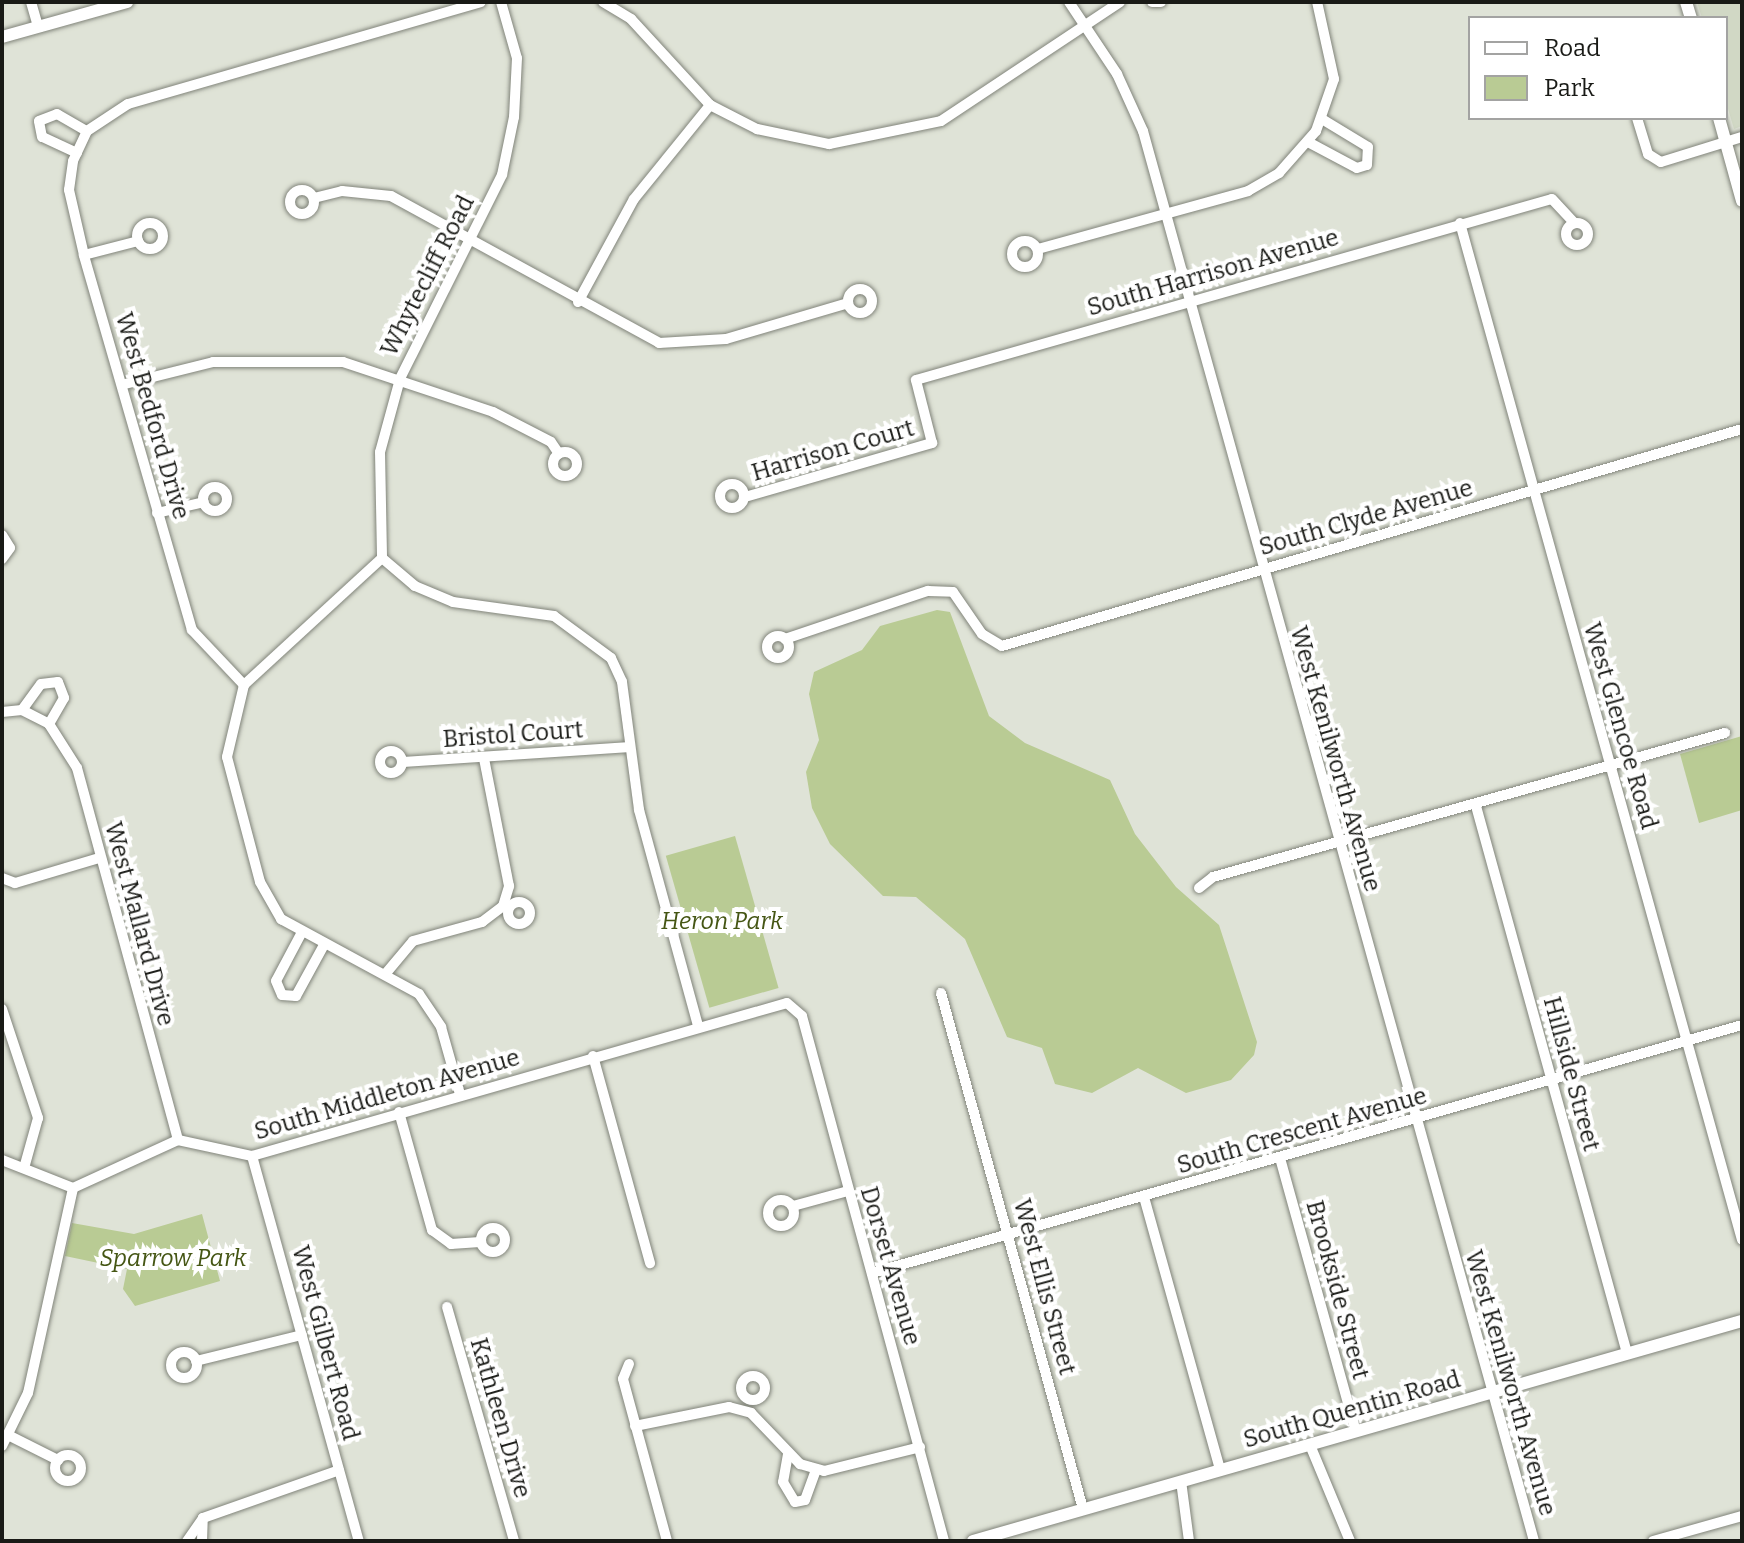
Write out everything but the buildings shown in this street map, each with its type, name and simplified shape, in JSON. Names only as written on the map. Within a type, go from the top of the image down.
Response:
[{"type":"main road","points":[[2,37],[127,2]]},
{"type":"main road","points":[[1720,120],[1742,201]]},
{"type":"main road","name":"South Quentin Road","points":[[973,1541],[1742,1321]]},
{"type":"street","points":[[31,2],[38,27]]},
{"type":"street","points":[[77,153],[42,137],[39,121],[57,114],[85,135],[128,104],[481,2]]},
{"type":"street","name":"Whytecliff Road","points":[[382,558],[375,509],[380,452],[400,379],[467,239],[502,175],[514,117],[517,58],[501,2]]},
{"type":"street","points":[[603,2],[615,5],[710,105],[793,140],[884,138],[941,121],[1120,2]]},
{"type":"street","name":"West Kenilworth Avenue","points":[[1069,2],[1086,25],[1143,131],[1259,570],[1339,843],[1534,1541]]},
{"type":"street","points":[[1152,2],[1161,2]]},
{"type":"street","points":[[1038,249],[1248,191],[1279,173],[1308,142],[1322,119],[1334,79],[1317,2]]},
{"type":"street","points":[[578,302],[634,199],[710,105]]},
{"type":"street","points":[[1308,142],[1357,168],[1367,165],[1368,147],[1322,119]]},
{"type":"street","points":[[1638,120],[1648,154],[1661,162],[1742,137]]},
{"type":"street","name":"West Bedford Drive","points":[[85,135],[77,153],[69,190],[84,255],[125,384],[157,513],[192,630],[244,685]]},
{"type":"street","points":[[314,198],[342,191],[391,196],[631,333],[684,344],[848,303]]},
{"type":"street","name":"South Harrison Avenue","points":[[932,443],[916,380],[1552,199],[1574,223]]},
{"type":"street","name":"West Glencoe Road","points":[[1460,223],[1742,1240]]},
{"type":"street","points":[[84,255],[138,241]]},
{"type":"street","points":[[125,384],[213,362],[289,357],[400,379],[493,412],[551,442],[559,454]]},
{"type":"street","name":"South Clyde Avenue","points":[[785,639],[928,591],[953,592],[982,634],[1002,646],[1742,429]]},
{"type":"street","name":"Harrison Court","points":[[745,497],[932,443]]},
{"type":"street","points":[[157,513],[204,502]]},
{"type":"street","points":[[2,535],[10,548],[2,559]]},
{"type":"street","points":[[460,1094],[441,1027],[419,994],[387,972],[281,919],[260,882],[227,757],[244,685],[382,558],[415,586],[453,602],[554,616],[587,634],[622,682],[626,747],[698,1026]]},
{"type":"street","points":[[2,712],[22,710],[49,724],[64,698],[58,682],[41,684],[22,710]]},
{"type":"street","name":"West Mallard Drive","points":[[49,724],[77,768],[178,1140]]},
{"type":"street","points":[[1199,888],[1339,843],[1611,768],[1725,733]]},
{"type":"street","name":"Bristol Court","points":[[403,762],[626,747]]},
{"type":"street","points":[[387,972],[413,941],[482,922],[506,907],[509,886],[484,758]]},
{"type":"street","name":"Hillside Street","points":[[1476,806],[1627,1353]]},
{"type":"street","points":[[2,878],[15,883],[99,858]]},
{"type":"street","points":[[302,932],[276,981],[282,995],[296,996],[325,943]]},
{"type":"street","name":"West Ellis Street","points":[[941,993],[1011,1237],[1083,1509]]},
{"type":"street","name":"South Middleton Avenue","points":[[178,1140],[252,1156],[698,1026],[793,1005]]},
{"type":"street","name":"Dorset Avenue","points":[[793,1005],[872,1273],[944,1541]]},
{"type":"street","points":[[2,1009],[38,1118],[24,1168]]},
{"type":"street","name":"South Crescent Avenue","points":[[872,1273],[1011,1237],[1742,1025]]},
{"type":"street","points":[[593,1056],[650,1263]]},
{"type":"street","points":[[399,1112],[432,1230],[451,1244],[480,1242]]},
{"type":"street","points":[[2,1160],[73,1188],[178,1140]]},
{"type":"street","name":"West Gilbert Road","points":[[252,1156],[359,1541]]},
{"type":"street","name":"Brookside Street","points":[[1280,1158],[1356,1432]]},
{"type":"street","points":[[2,1446],[10,1436],[28,1393],[73,1188]]},
{"type":"street","points":[[793,1206],[848,1191]]},
{"type":"street","points":[[1144,1197],[1220,1470]]},
{"type":"street","name":"Kathleen Drive","points":[[447,1307],[514,1541]]},
{"type":"street","points":[[196,1361],[302,1335]]},
{"type":"street","points":[[629,1364],[623,1379],[667,1541]]},
{"type":"street","points":[[743,1411],[748,1399]]},
{"type":"street","points":[[635,1426],[693,1411],[743,1411],[788,1454],[816,1469],[920,1447]]},
{"type":"street","points":[[10,1436],[58,1460]]},
{"type":"street","points":[[1310,1445],[1350,1541]]},
{"type":"street","points":[[788,1454],[783,1482],[795,1502],[805,1500],[816,1469]]},
{"type":"street","points":[[187,1541],[203,1518],[339,1470]]},
{"type":"street","points":[[1181,1481],[1189,1541]]},
{"type":"street","points":[[1653,1541],[1742,1516]]},
{"type":"street","points":[[202,1541],[203,1518]]},
{"type":"shaded area","points":[[1697,2],[1742,2],[1742,126],[1734,129],[1728,109],[1728,16],[1701,16]]},
{"type":"green space","points":[[937,610],[950,612],[989,716],[1025,743],[1110,780],[1135,834],[1176,887],[1219,925],[1257,1042],[1254,1055],[1231,1080],[1186,1093],[1138,1068],[1092,1093],[1055,1084],[1042,1048],[1007,1037],[965,939],[916,897],[883,896],[830,844],[812,808],[806,772],[819,740],[809,694],[814,672],[862,650],[880,626]]},
{"type":"green space","points":[[1742,736],[1742,810],[1699,823],[1680,754]]},
{"type":"green space","name":"Heron Park","points":[[735,836],[779,988],[709,1008],[666,856]]},
{"type":"green space","name":"Sparrow Park","points":[[202,1214],[220,1281],[135,1306],[123,1289],[127,1269],[65,1256],[72,1223],[134,1234]]}]
